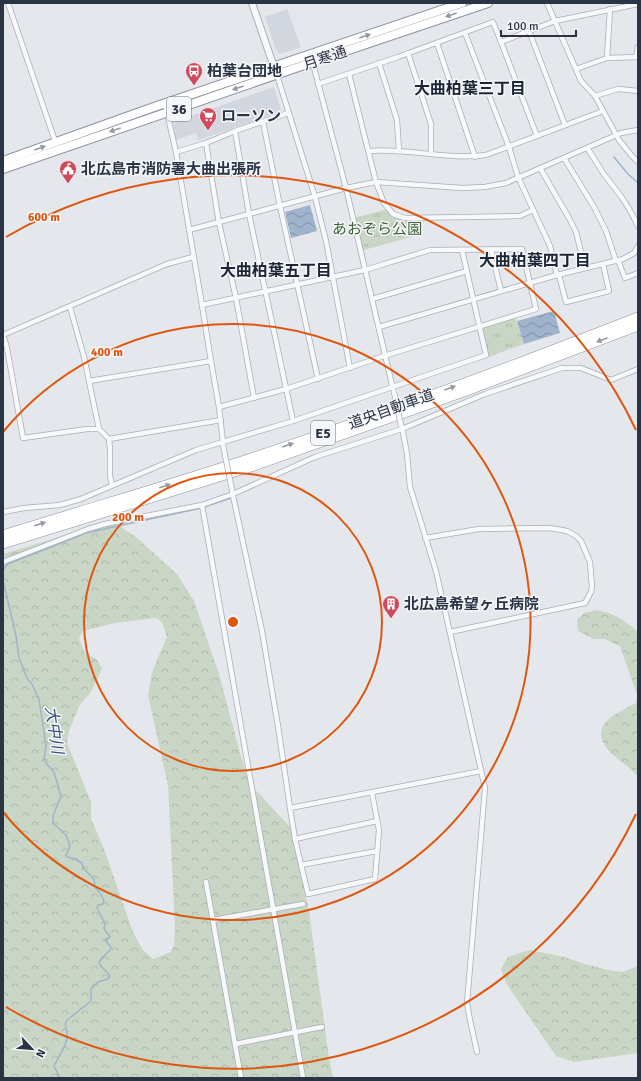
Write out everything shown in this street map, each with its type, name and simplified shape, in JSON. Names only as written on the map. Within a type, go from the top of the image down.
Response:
[{"type":"highway","name":"月寒通","points":[[3,161],[168,112],[275,71],[462,3]]},
{"type":"highway","name":"月寒通","points":[[312,58],[488,3]]},
{"type":"highway","name":"月寒通","points":[[3,169],[57,146],[165,104],[275,71]]},
{"type":"highway","name":"道央自動車道","points":[[3,535],[190,478],[283,447],[452,388],[638,317]]},
{"type":"highway","name":"道央自動車道","points":[[3,544],[248,468],[462,393],[638,326]]},
{"type":"street","points":[[8,3],[57,146]]},
{"type":"street","points":[[252,3],[315,197],[326,241],[350,368]]},
{"type":"street","points":[[547,3],[582,81],[595,96],[616,136],[638,162]]},
{"type":"street","points":[[501,42],[555,21],[638,4]]},
{"type":"street","points":[[607,58],[610,9]]},
{"type":"street","points":[[318,84],[408,54],[493,22],[537,136]]},
{"type":"street","points":[[529,31],[565,125]]},
{"type":"street","points":[[465,33],[509,147],[518,177],[550,246],[566,302],[609,291],[603,264]]},
{"type":"street","points":[[437,43],[475,157]]},
{"type":"street","points":[[576,69],[607,58],[637,57],[638,48]]},
{"type":"street","points":[[408,54],[431,124],[431,154]]},
{"type":"street","points":[[312,58],[346,188],[379,327],[384,356],[402,427],[407,454],[410,487],[436,570],[485,788],[467,1002],[477,1052]]},
{"type":"street","points":[[380,63],[396,120],[399,150]]},
{"type":"street","points":[[349,74],[376,182],[384,203],[392,214],[405,218],[520,216],[533,210]]},
{"type":"street","points":[[595,96],[618,88],[638,92]]},
{"type":"street","points":[[165,104],[176,152],[210,361],[220,407],[223,443],[262,631],[295,838],[308,894],[375,879],[379,830],[372,793]]},
{"type":"street","points":[[369,151],[399,150],[475,157],[509,147],[603,111]]},
{"type":"street","points":[[176,152],[206,143],[235,131],[288,113]]},
{"type":"street","points":[[263,122],[318,379]]},
{"type":"street","points":[[189,230],[346,188],[376,182],[462,188],[485,187],[506,183],[621,133],[638,130]]},
{"type":"street","points":[[235,131],[249,214],[293,420]]},
{"type":"street","points":[[206,143],[219,223],[236,298],[254,398]]},
{"type":"street","points":[[588,148],[606,176],[620,193],[638,226]]},
{"type":"street","points":[[564,158],[594,207],[606,231],[625,278],[638,273]]},
{"type":"street","points":[[540,168],[576,232],[585,268]]},
{"type":"street","points":[[379,327],[558,275],[617,261],[634,253],[638,246]]},
{"type":"street","points":[[491,249],[501,292]]},
{"type":"street","points":[[202,305],[333,278],[430,250],[522,249],[536,310],[384,356],[286,389],[220,407]]},
{"type":"street","points":[[3,512],[24,508],[60,505],[81,499],[196,450],[223,443],[486,355],[462,250]]},
{"type":"street","points":[[99,429],[87,429],[23,438],[7,348],[3,335],[168,264],[193,257]]},
{"type":"street","points":[[372,298],[467,272]]},
{"type":"street","points":[[70,307],[84,357],[99,429],[109,439],[110,476],[112,485]]},
{"type":"street","points":[[89,382],[210,361]]},
{"type":"street","points":[[3,562],[88,529],[105,524],[202,505],[335,449],[402,427],[485,394],[562,368],[581,368],[611,380],[638,369]]},
{"type":"street","points":[[109,439],[221,420]]},
{"type":"street","points":[[202,505],[303,1078]]},
{"type":"street","points":[[425,538],[479,529],[550,528],[567,531],[576,536],[590,562],[592,587],[585,603],[450,632]]},
{"type":"street","points":[[290,808],[481,771]]},
{"type":"street","points":[[295,838],[377,821]]},
{"type":"street","points":[[301,865],[377,851]]},
{"type":"street","points":[[206,882],[241,1078]]},
{"type":"street","points":[[213,920],[303,904]]},
{"type":"street","points":[[235,1044],[322,1027]]},
{"type":"shaded area","points":[[287,9],[301,47],[280,54],[276,50],[265,17]]},
{"type":"shaded area","points":[[274,87],[281,110],[280,112],[198,140],[196,133],[176,140],[173,122]]},
{"type":"green space","name":"あおぞら公園","points":[[388,209],[393,214],[415,218],[415,236],[360,251],[353,218]]},
{"type":"green space","points":[[515,316],[524,344],[488,357],[486,355],[480,327]]},
{"type":"green space","points":[[115,523],[136,537],[177,574],[194,601],[219,674],[241,757],[250,784],[291,828],[309,911],[329,1059],[333,1078],[3,1078],[3,554],[93,527]],"holes":[[[156,618],[162,622],[167,637],[152,672],[148,695],[168,785],[175,927],[174,945],[171,952],[153,959],[143,950],[133,932],[104,849],[91,818],[91,802],[67,743],[69,731],[79,706],[91,692],[102,668],[96,659],[85,653],[79,638],[83,631],[115,623]]]},
{"type":"green space","points":[[597,610],[609,613],[619,618],[638,632],[638,777],[632,770],[610,752],[603,743],[601,735],[602,728],[606,722],[612,716],[636,703],[637,695],[620,646],[604,639],[593,639],[578,631],[577,620],[584,613]]},
{"type":"green space","points":[[529,950],[564,957],[608,970],[623,972],[638,966],[638,1053],[574,1062],[556,1056],[506,983],[501,969],[508,957]]},
{"type":"water","points":[[310,205],[317,231],[291,238],[285,212]]},
{"type":"water","points":[[554,311],[560,333],[524,344],[517,321]]},
{"type":"waterway","points":[[614,157],[627,173],[638,183]]},
{"type":"waterway","name":"大中川","points":[[204,507],[231,498]]},
{"type":"waterway","name":"大中川","points":[[3,570],[8,564],[86,533],[201,508]]},
{"type":"waterway","name":"大中川","points":[[3,580],[16,636],[19,658],[27,678],[32,684],[39,699],[46,746],[44,758],[46,763],[54,772],[61,796],[53,816],[53,823],[66,835],[70,846],[66,855],[67,857],[82,863],[83,868],[94,879],[95,887],[104,901],[103,904],[98,905],[97,908],[105,924],[104,929],[110,937],[105,940],[111,947],[110,950],[99,963],[110,976],[108,979],[98,982],[91,989],[91,1001],[66,1021],[65,1025],[67,1040],[54,1066],[60,1078]]},
{"type":"place","name":"柏葉台団地","points":[[194,86]]},
{"type":"place","name":"ローソン","points":[[208,131]]},
{"type":"place","name":"北広島市消防署大曲出張所","points":[[68,184]]},
{"type":"place","name":"北広島希望ヶ丘病院","points":[[391,619]]},
{"type":"district","name":"大曲柏葉三丁目","points":[[470,89]]},
{"type":"district","name":"大曲柏葉四丁目","points":[[535,261]]},
{"type":"district","name":"大曲柏葉五丁目","points":[[276,271]]}]
